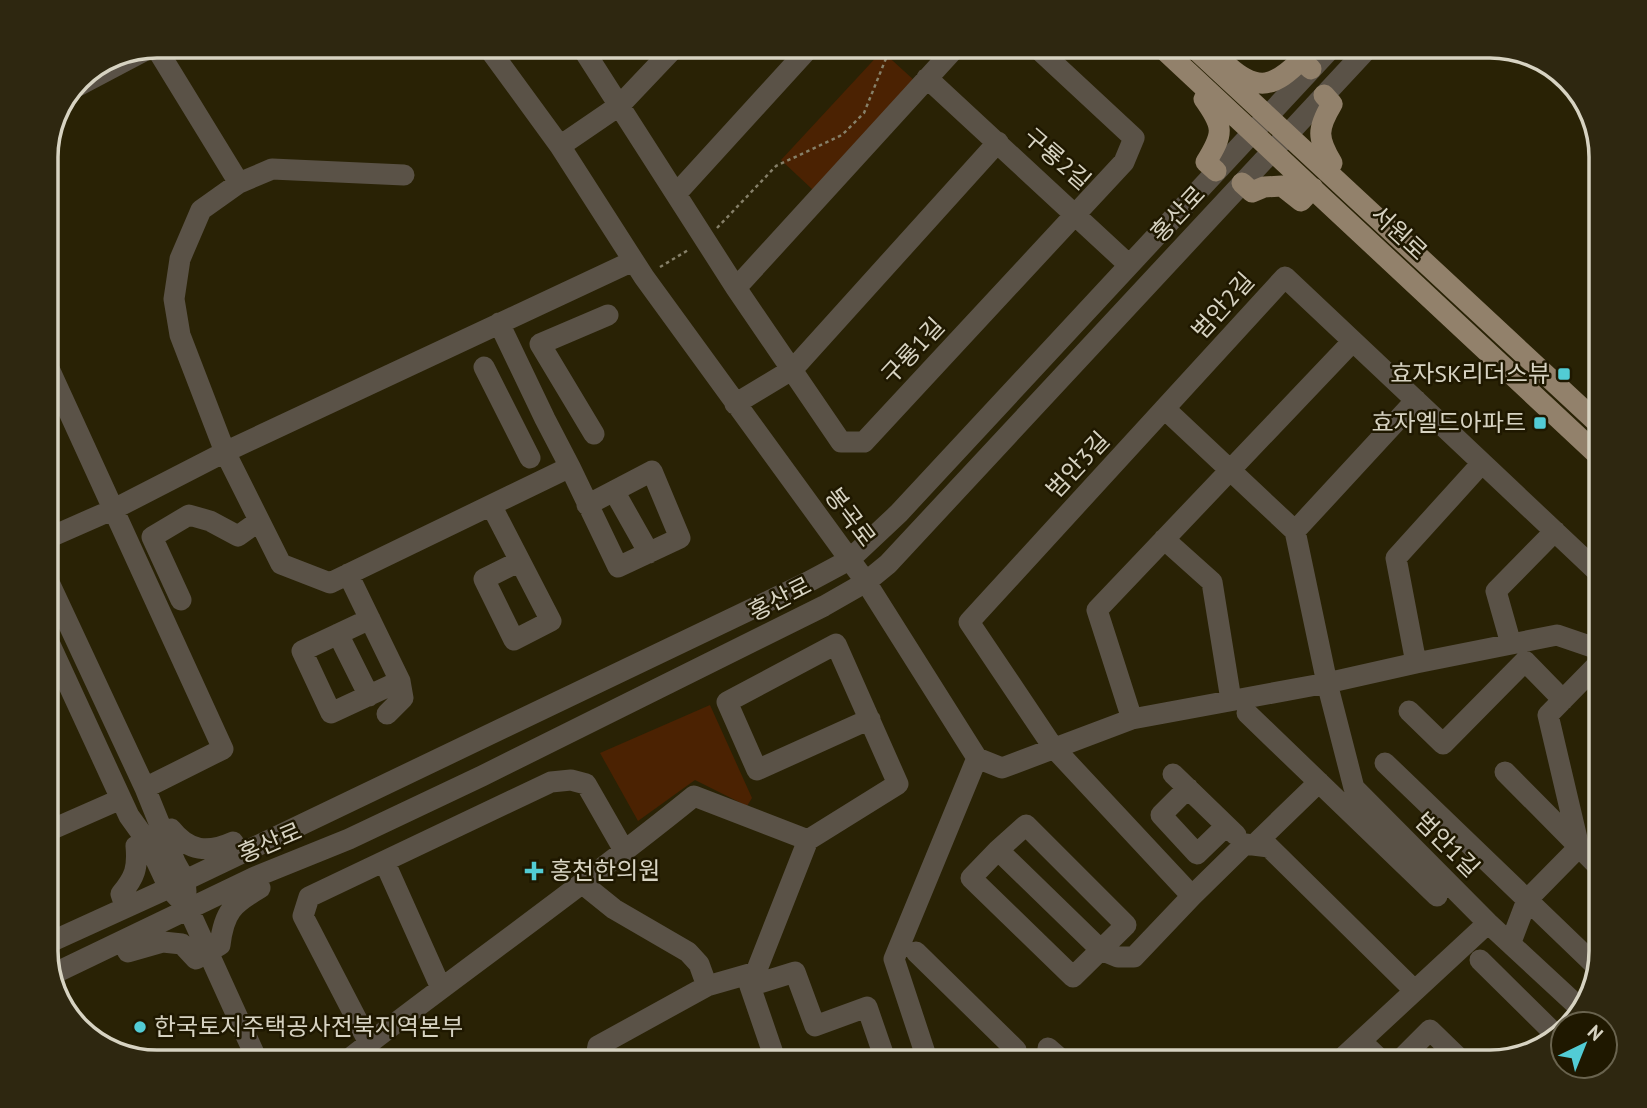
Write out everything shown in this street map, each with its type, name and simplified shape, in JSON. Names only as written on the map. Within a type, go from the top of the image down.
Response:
[{"type":"main road","name":"서원로","points":[[1173,58],[1589,447]]},
{"type":"main road","name":"서원로","points":[[1206,58],[1589,415]]},
{"type":"main road","points":[[1213,64],[1219,58],[1237,74],[1259,83],[1276,82],[1301,60],[1311,69]]},
{"type":"main road","points":[[1210,93],[1205,99],[1218,119],[1218,142],[1206,162],[1216,171]]},
{"type":"main road","points":[[1324,95],[1332,104],[1320,128],[1321,145],[1332,163],[1326,170]]},
{"type":"main road","points":[[1242,183],[1252,192],[1264,187],[1282,186],[1301,201],[1313,188]]},
{"type":"street","points":[[162,58],[239,183]]},
{"type":"street","name":"봉곡로","points":[[496,58],[560,146],[638,269],[866,582],[977,758]]},
{"type":"street","name":"구룡1길","points":[[589,58],[736,288],[841,442],[864,442],[1075,214]]},
{"type":"street","points":[[560,146],[620,105],[665,58]]},
{"type":"street","points":[[676,194],[800,58]]},
{"type":"street","points":[[736,288],[946,58]]},
{"type":"street","name":"구룡2길","points":[[927,78],[1075,214],[1124,162],[1134,138],[1048,58]]},
{"type":"street","name":"홍산로","points":[[58,938],[796,589],[849,560],[899,513],[1322,58]]},
{"type":"street","name":"홍산로","points":[[60,971],[255,877],[349,839],[482,776],[824,606],[866,582],[888,564],[1359,58]]},
{"type":"street","points":[[735,404],[793,369],[998,142]]},
{"type":"street","points":[[404,174],[272,169],[239,183],[201,210],[180,259],[174,299],[180,335],[225,452],[281,564],[330,583],[570,467]]},
{"type":"street","points":[[1075,214],[1129,265]]},
{"type":"street","points":[[58,534],[499,323],[638,269]]},
{"type":"street","name":"범안2길","points":[[1165,409],[1285,277],[1589,564]]},
{"type":"street","points":[[594,434],[540,344],[607,315]]},
{"type":"street","points":[[499,323],[545,419],[570,467],[587,505],[618,567],[680,538],[652,471],[587,505]]},
{"type":"street","points":[[1132,719],[1097,610],[1353,341]]},
{"type":"street","points":[[484,367],[530,458]]},
{"type":"street","points":[[58,389],[223,749],[145,788]]},
{"type":"street","points":[[1295,531],[1416,400]]},
{"type":"street","points":[[516,431],[577,406]]},
{"type":"street","points":[[1165,409],[1295,531],[1327,683]]},
{"type":"street","name":"범안3길","points":[[1053,747],[969,622],[1165,409]]},
{"type":"street","points":[[1416,663],[1396,558],[1482,463]]},
{"type":"street","points":[[614,491],[649,553]]},
{"type":"street","points":[[491,505],[520,561]]},
{"type":"street","points":[[181,600],[152,537],[189,515],[210,521],[238,536],[259,521]]},
{"type":"street","points":[[1511,644],[1496,591],[1555,531]]},
{"type":"street","points":[[1164,539],[1212,582],[1239,706],[1437,896]]},
{"type":"street","points":[[348,574],[400,681],[403,698],[387,714]]},
{"type":"street","points":[[58,602],[145,788],[156,837],[253,1050]]},
{"type":"street","points":[[370,619],[302,651],[331,713],[400,681]]},
{"type":"street","points":[[338,634],[369,696]]},
{"type":"street","points":[[924,1050],[894,959],[977,758],[1002,768],[1132,719],[1239,706],[1416,663],[1557,635],[1589,646]]},
{"type":"street","points":[[597,1050],[598,1046],[708,986],[756,972],[808,840],[898,784],[870,719],[836,644],[727,702],[757,770],[870,719]]},
{"type":"street","points":[[1409,711],[1443,744],[1525,660],[1563,700]]},
{"type":"street","points":[[58,662],[121,799],[156,837]]},
{"type":"street","points":[[1579,847],[1548,715],[1589,673]]},
{"type":"street","name":"범안1길","points":[[1327,683],[1354,788],[1488,923],[1575,1003]]},
{"type":"street","points":[[1053,747],[1192,896]]},
{"type":"street","points":[[1385,763],[1588,959]]},
{"type":"street","points":[[1505,772],[1589,857]]},
{"type":"street","points":[[369,1043],[303,916],[309,897],[551,782],[571,780],[586,784],[625,852]]},
{"type":"street","points":[[1226,826],[1197,854],[1161,815],[1181,781],[1249,845],[1269,847],[1413,990]]},
{"type":"street","points":[[998,850],[1101,950],[1118,957],[1134,957],[1192,896],[1319,782]]},
{"type":"street","points":[[360,1050],[583,884],[694,796],[808,840]]},
{"type":"street","points":[[58,827],[121,799]]},
{"type":"street","points":[[1013,825],[1026,825],[1126,925],[1073,977],[971,878],[998,850],[1013,825]]},
{"type":"street","points":[[125,906],[121,894],[131,882],[138,864],[136,846],[171,830],[180,842],[191,846],[214,850],[233,842],[239,854]]},
{"type":"street","points":[[1511,942],[1527,900],[1579,847]]},
{"type":"street","points":[[385,863],[441,988]]},
{"type":"street","points":[[123,942],[128,952],[163,942],[182,944],[196,959],[220,945],[222,928],[235,903],[260,888],[255,877]]},
{"type":"street","points":[[583,884],[614,909],[688,952],[699,964],[708,986]]},
{"type":"street","points":[[1351,1050],[1488,923]]},
{"type":"street","points":[[916,952],[1016,1050]]},
{"type":"street","points":[[1480,960],[1549,1027]]},
{"type":"street","points":[[772,1050],[750,986],[795,972],[815,1026],[867,1007],[882,1050]]},
{"type":"street","points":[[1410,1050],[1430,1030],[1451,1050]]},
{"type":"street","points":[[1361,1041],[1370,1050]]},
{"type":"path","points":[[638,269],[706,240],[776,166],[842,135],[864,113],[886,58]]},
{"type":"shaded area","points":[[876,58],[890,58],[915,81],[813,190],[781,160]]},
{"type":"shaded area","points":[[710,705],[752,798],[747,806],[695,780],[638,821],[600,753]]},
{"type":"place","name":"효자SK리더스뷰","points":[[1564,374]]},
{"type":"place","name":"효자엘드아파트","points":[[1540,423]]},
{"type":"place","name":"홍천한의원","points":[[534,871]]},
{"type":"place","name":"한국토지주택공사전북지역본부","points":[[140,1027]]}]
